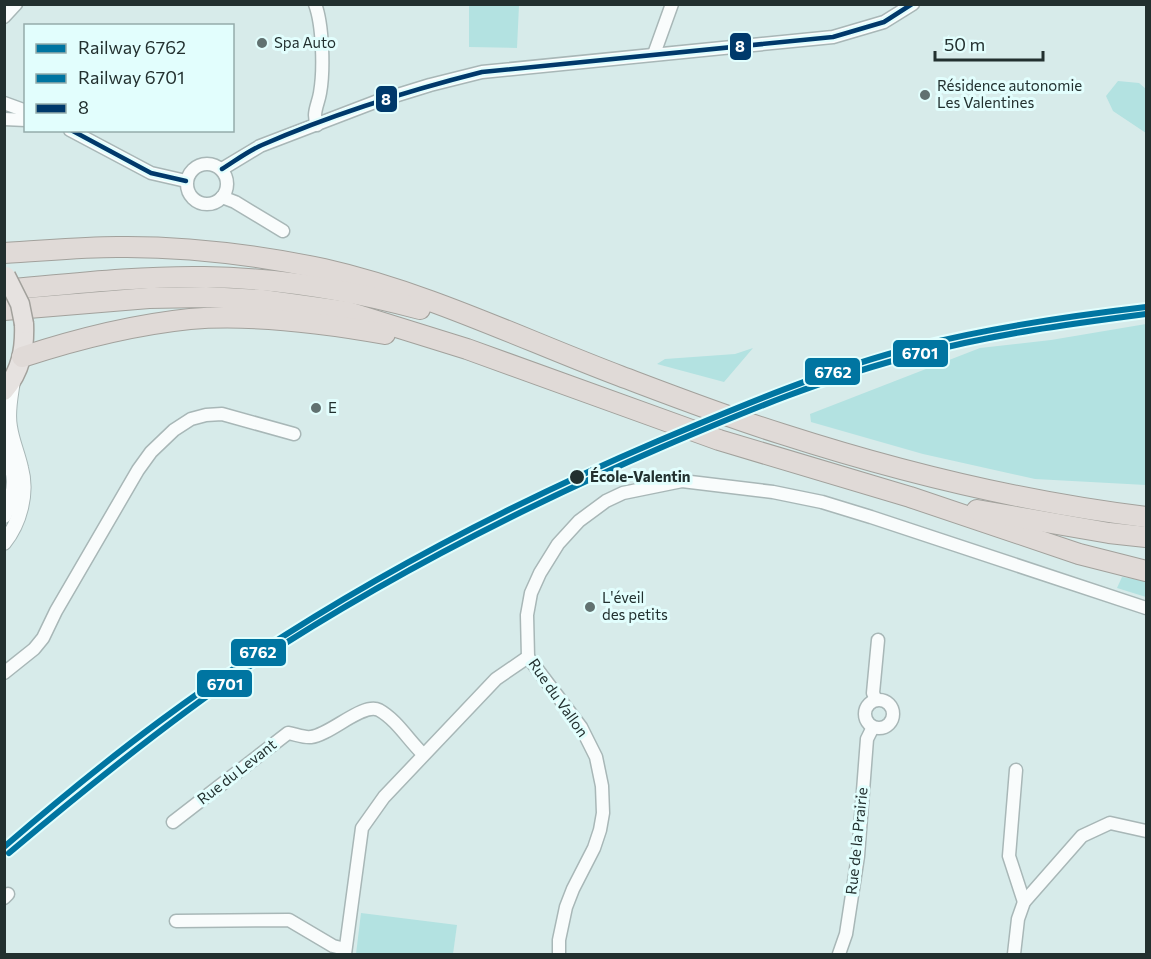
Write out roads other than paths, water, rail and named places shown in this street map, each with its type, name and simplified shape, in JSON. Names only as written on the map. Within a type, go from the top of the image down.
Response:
[{"type":"highway","points":[[4,253],[146,247],[229,253],[338,273],[410,293],[585,363],[744,422],[835,450],[959,483],[1056,503],[1146,518]]},
{"type":"highway","points":[[5,280],[177,278],[234,279],[293,284],[409,306],[585,363]]},
{"type":"highway","points":[[4,310],[178,297],[262,300],[348,312],[467,349],[719,440],[910,497],[1032,540],[1146,572]]},
{"type":"highway","points":[[22,357],[66,342],[117,330],[165,322],[214,318],[320,324],[467,349]]},
{"type":"highway","points":[[910,497],[1045,522],[1146,537]]},
{"type":"main road","points":[[5,280],[20,304],[25,340],[22,357],[9,385]]},
{"type":"street","points":[[4,16],[16,4]]},
{"type":"street","points":[[315,4],[321,33],[320,93],[314,117],[317,125]]},
{"type":"street","points":[[654,54],[672,4]]},
{"type":"street","points":[[222,170],[260,146],[375,102],[482,72],[833,37],[884,22],[913,4]]},
{"type":"street","points":[[4,103],[24,110]]},
{"type":"street","points":[[4,118],[24,120]]},
{"type":"street","points":[[74,132],[151,173],[186,182]]},
{"type":"street","points":[[212,164],[222,170],[227,187],[222,197],[211,204],[199,203],[189,195],[186,182],[190,172],[200,165],[212,164]]},
{"type":"street","points":[[222,197],[235,202],[283,231]]},
{"type":"street","points":[[4,543],[10,536],[20,514],[23,490],[22,470],[9,425],[9,385]]},
{"type":"street","points":[[4,673],[20,662],[43,638],[56,611],[138,470],[151,452],[174,430],[190,419],[222,414],[294,434]]},
{"type":"street","points":[[4,446],[14,468],[14,497],[4,516]]},
{"type":"street","name":"Rue du Vallon","points":[[559,954],[559,940],[566,907],[600,830],[603,813],[602,786],[596,757],[581,727],[528,657],[527,615],[531,593],[558,544],[579,521],[606,501],[623,493],[682,482],[774,492],[822,502],[1146,608]]},
{"type":"street","points":[[876,700],[868,705],[864,713],[866,721],[873,727],[886,727],[893,716],[888,704],[876,700],[873,693],[878,640]]},
{"type":"street","points":[[176,921],[289,920],[345,952],[362,828],[384,796],[423,754],[496,679],[528,657]]},
{"type":"street","name":"Rue du Levant","points":[[173,822],[288,733],[308,738],[323,735],[366,709],[378,709],[392,720],[423,754]]},
{"type":"street","name":"Rue de la Prairie","points":[[839,954],[846,934],[853,890],[858,856],[867,739],[873,727]]},
{"type":"street","points":[[1016,770],[1009,856],[1024,902]]},
{"type":"street","points":[[1014,954],[1018,919],[1024,902],[1082,836],[1110,823],[1146,831]]},
{"type":"rail line","name":"6762","points":[[4,847],[81,782],[218,679],[339,602],[401,566],[528,500],[722,414],[851,365],[974,333],[1060,318],[1146,307]]},
{"type":"rail line","name":"6701","points":[[9,853],[126,758],[247,668],[296,636],[397,577],[553,496],[723,421],[853,373],[919,354],[1004,335],[1146,314]]},
{"type":"place","name":"Spa Auto","points":[[262,43]]},
{"type":"place","name":"Résidence autonomie Les Valentines","points":[[925,95]]},
{"type":"place","name":"E","points":[[316,408]]},
{"type":"place","name":"École-Valentin","points":[[577,477]]},
{"type":"place","name":"L'éveil des petits","points":[[590,607]]}]
